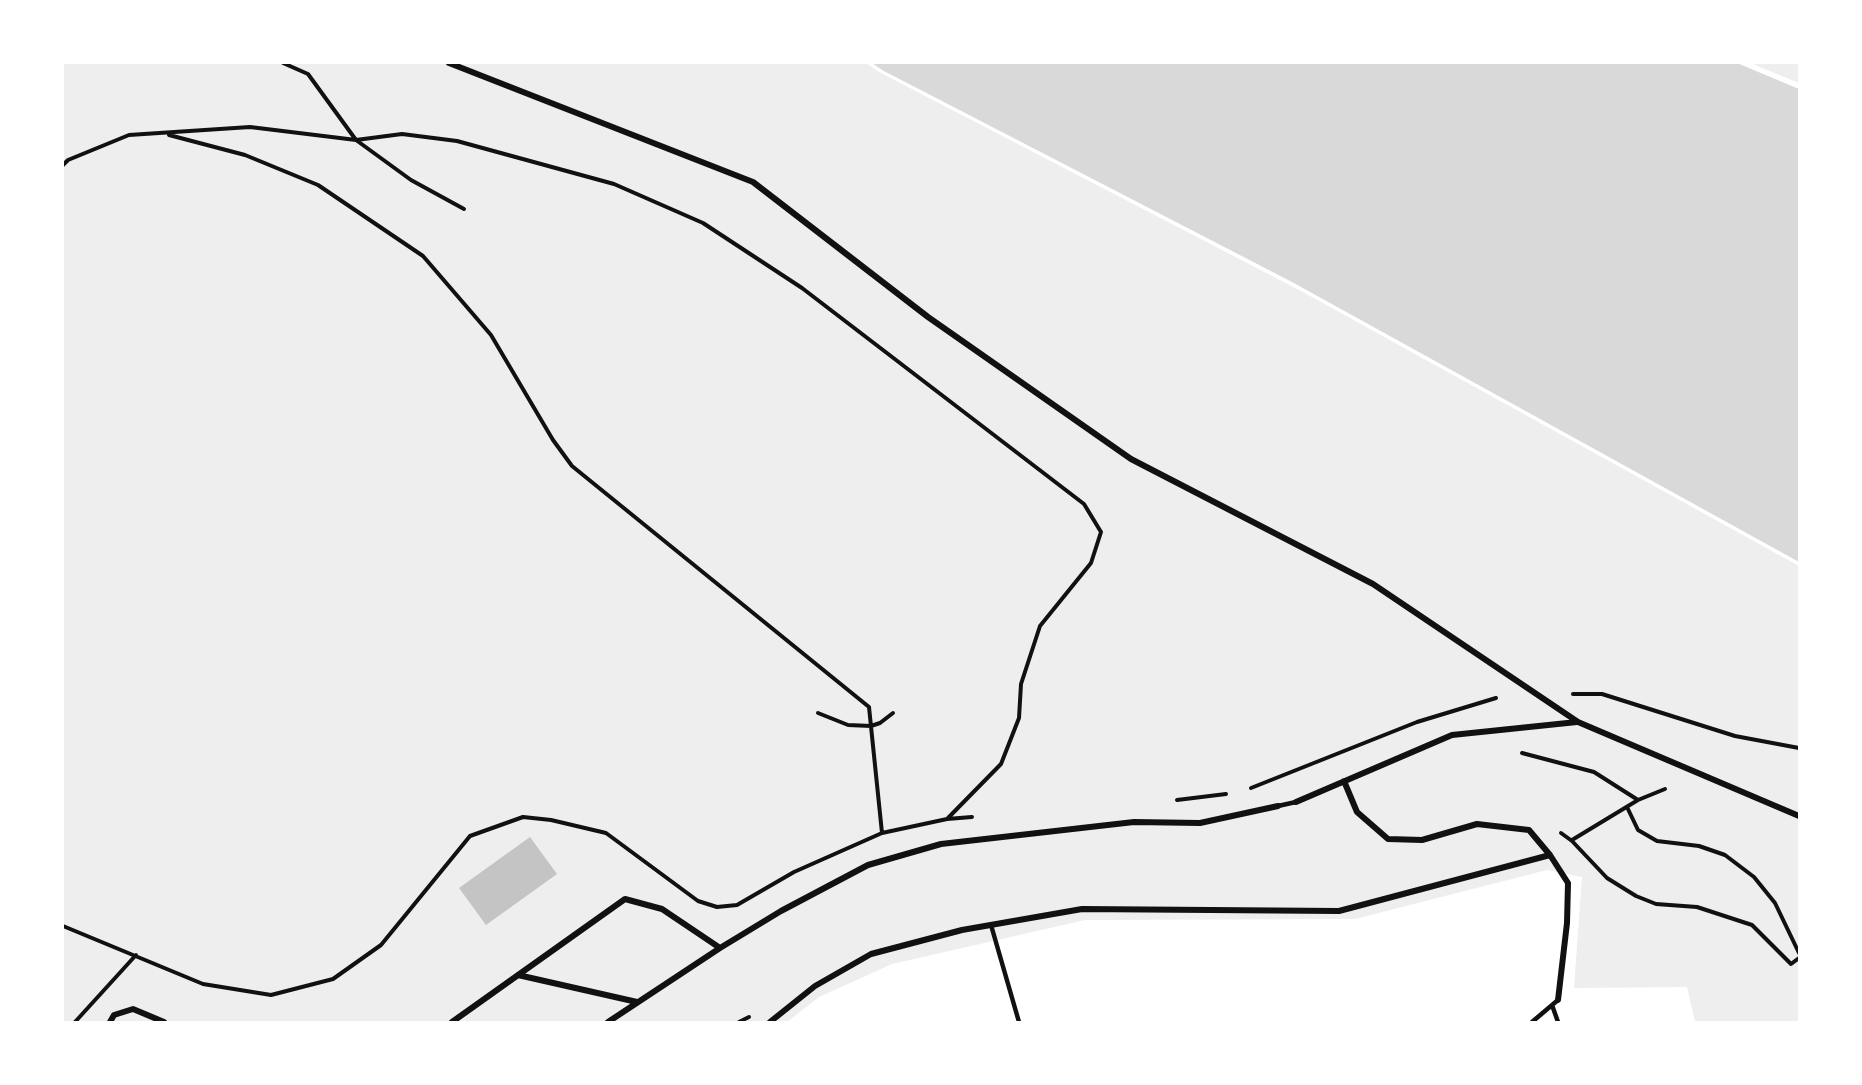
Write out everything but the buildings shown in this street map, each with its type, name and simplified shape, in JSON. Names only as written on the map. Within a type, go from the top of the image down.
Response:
[{"type":"street","points":[[449,63],[753,182],[928,317],[1131,459],[1373,584],[1578,722],[1799,816]]},
{"type":"street","points":[[1296,801],[1452,735],[1578,722]]},
{"type":"street","points":[[1344,781],[1358,812],[1388,839],[1422,840],[1477,824],[1529,830],[1550,855],[1568,883],[1567,923],[1558,1000]]},
{"type":"street","points":[[608,1022],[720,948],[781,911],[868,866],[941,844],[1134,822],[1200,823],[1278,806]]},
{"type":"street","points":[[770,1022],[815,986],[871,954],[962,930],[1082,909],[1339,911],[1550,855]]},
{"type":"street","points":[[452,1022],[625,899],[662,909],[720,948]]},
{"type":"street","points":[[518,975],[638,1002]]},
{"type":"street","points":[[110,1022],[114,1015],[133,1009],[165,1022]]},
{"type":"lane","points":[[1278,806],[1296,801]]},
{"type":"lane","points":[[991,925],[1019,1022]]},
{"type":"lane","points":[[1532,1022],[1558,1000]]},
{"type":"lane","points":[[1552,1005],[1557,1022]]},
{"type":"path","points":[[283,63],[308,74],[356,140],[411,180],[464,209]]},
{"type":"path","points":[[63,165],[68,160],[129,135],[250,127],[356,140],[402,134],[457,141],[614,184],[703,223],[802,288],[1084,504],[1101,532],[1091,564],[1040,626],[1021,684],[1019,718],[1001,764],[947,819]]},
{"type":"path","points":[[163,133],[245,154],[318,185],[423,256],[490,335],[553,441],[572,466],[869,706],[882,833]]},
{"type":"path","points":[[1550,703],[1576,693],[1602,694],[1735,736],[1799,748]]},
{"type":"path","points":[[1243,792],[1417,722],[1496,698]]},
{"type":"path","points":[[818,713],[848,724],[871,726],[880,723],[893,713]]},
{"type":"path","points":[[1522,753],[1594,772],[1638,800]]},
{"type":"path","points":[[1572,841],[1638,800],[1665,789]]},
{"type":"path","points":[[1172,801],[1231,793]]},
{"type":"path","points":[[1627,807],[1638,830],[1657,841],[1699,846],[1725,855],[1754,877],[1775,903],[1799,952]]},
{"type":"path","points":[[63,926],[203,984],[272,995],[333,979],[381,945],[470,836],[523,817],[551,820],[606,833],[698,901],[717,907],[737,905],[794,872],[882,833],[947,819],[982,816]]},
{"type":"path","points":[[1529,830],[1561,833],[1572,841],[1608,878],[1636,896],[1656,904],[1697,907],[1752,925],[1791,964],[1799,958]]},
{"type":"path","points":[[75,1022],[136,955]]},
{"type":"shaded area","points":[[63,63],[866,63],[879,72],[1301,291],[1799,566],[1799,1022],[1695,1022],[1687,987],[1574,988],[1582,877],[1547,870],[1355,919],[1085,920],[892,964],[819,997],[787,1022],[63,1022]]},
{"type":"shaded area","points":[[872,63],[1737,63],[1799,89],[1799,562],[1292,282]]},
{"type":"shaded area","points":[[1750,63],[1799,63],[1799,83]]}]
